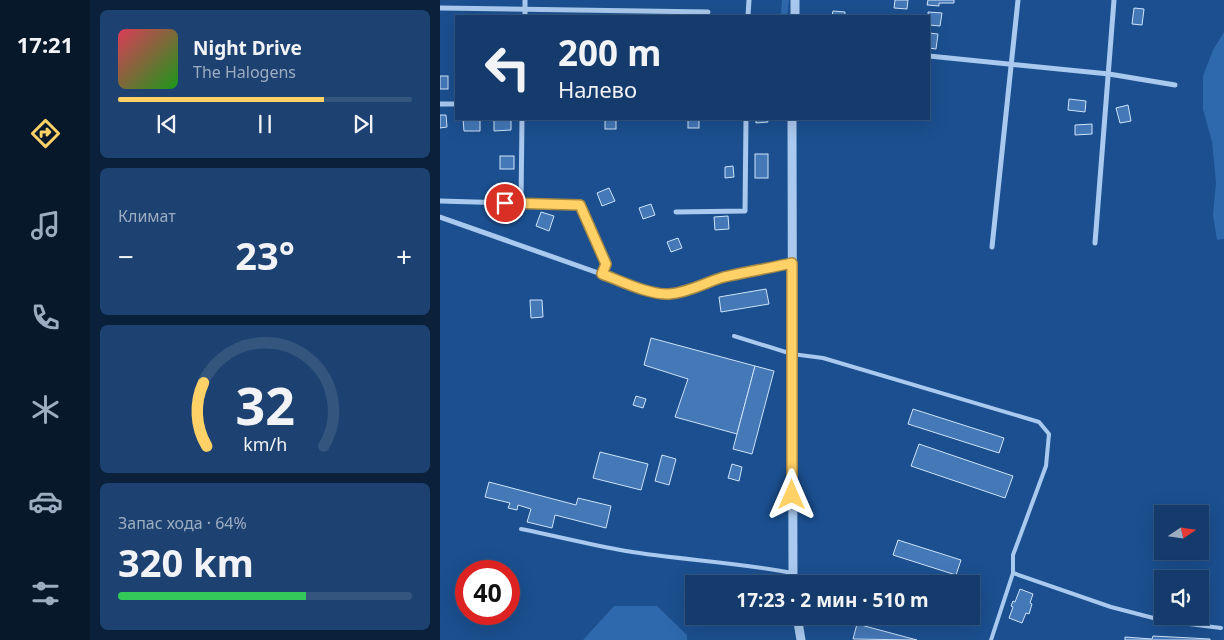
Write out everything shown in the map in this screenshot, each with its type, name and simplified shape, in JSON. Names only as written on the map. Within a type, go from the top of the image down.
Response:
[{"type":"street","points":[[525,0],[525,15]]},
{"type":"street","points":[[748,15],[749,0]]},
{"type":"street","points":[[795,0],[795,15]]},
{"type":"street","points":[[992,247],[1018,0]]},
{"type":"street","points":[[1095,243],[1114,0]]},
{"type":"street","points":[[440,8],[708,12]]},
{"type":"street","points":[[930,56],[1109,74],[1175,85]]},
{"type":"street","points":[[440,104],[455,104]]},
{"type":"street","points":[[521,203],[522,120]]},
{"type":"street","points":[[676,212],[746,211],[746,120]]},
{"type":"street","points":[[792,120],[792,573]]},
{"type":"street","points":[[440,201],[580,205],[606,264],[602,274]]},
{"type":"street","points":[[440,216],[652,292],[668,294],[690,290],[723,278],[792,263]]},
{"type":"street","points":[[798,625],[800,640]]},
{"type":"lane","points":[[734,336],[792,354],[823,358],[1040,422],[1049,434],[1046,466],[1013,555],[1013,573],[991,640]]},
{"type":"lane","points":[[521,529],[626,551],[755,566],[792,573]]},
{"type":"lane","points":[[1013,573],[1111,607],[1165,621],[1221,628]]},
{"type":"shaded area","points":[[782,0],[789,0],[787,15],[778,15],[781,13]]},
{"type":"shaded area","points":[[1224,32],[1224,239],[1217,240],[1213,215],[1216,182],[1212,142],[1203,109],[1203,76],[1213,50]]},
{"type":"shaded area","points":[[614,606],[657,606],[687,635],[687,640],[583,640]]},
{"type":"building","points":[[895,0],[908,0],[907,9],[894,8]]},
{"type":"building","points":[[928,0],[954,0],[954,3],[939,3],[939,6],[927,5]]},
{"type":"building","points":[[1134,8],[1144,9],[1142,25],[1132,24]]},
{"type":"building","points":[[833,11],[845,12],[845,15],[832,15]]},
{"type":"building","points":[[928,12],[942,13],[940,26],[930,25],[930,15]]},
{"type":"building","points":[[930,33],[938,34],[936,49],[930,48]]},
{"type":"building","points":[[440,76],[448,76],[448,89],[440,89]]},
{"type":"building","points":[[1069,99],[1086,101],[1085,112],[1068,110]]},
{"type":"building","points":[[1128,105],[1131,121],[1120,123],[1116,108]]},
{"type":"building","points":[[440,115],[446,115],[447,127],[440,128]]},
{"type":"building","points":[[463,120],[480,120],[480,131],[464,131]]},
{"type":"building","points":[[494,120],[511,120],[511,130],[494,131]]},
{"type":"building","points":[[605,120],[616,120],[616,129],[605,129]]},
{"type":"building","points":[[688,120],[699,120],[699,128],[688,128]]},
{"type":"building","points":[[756,120],[767,120],[768,122],[756,123]]},
{"type":"building","points":[[1092,124],[1092,134],[1075,135],[1075,125]]},
{"type":"building","points":[[755,154],[768,154],[768,178],[755,178]]},
{"type":"building","points":[[500,156],[514,156],[514,169],[500,169]]},
{"type":"building","points":[[733,166],[734,177],[725,178],[725,167]]},
{"type":"building","points":[[609,188],[615,201],[602,206],[597,193]]},
{"type":"building","points":[[651,204],[655,215],[643,219],[639,208]]},
{"type":"building","points":[[541,212],[554,216],[549,231],[536,226]]},
{"type":"building","points":[[728,216],[729,229],[715,230],[714,217]]},
{"type":"building","points":[[678,238],[682,248],[671,252],[667,242]]},
{"type":"building","points":[[766,289],[769,304],[721,312],[719,297]]},
{"type":"building","points":[[530,300],[542,300],[543,317],[531,318]]},
{"type":"building","points":[[651,338],[755,366],[737,434],[675,417],[688,379],[644,365]]},
{"type":"building","points":[[755,366],[774,371],[752,454],[733,449]]},
{"type":"building","points":[[636,396],[646,399],[643,408],[633,405]]},
{"type":"building","points":[[913,409],[1004,438],[999,453],[908,424]]},
{"type":"building","points":[[919,444],[1013,476],[1005,498],[911,466]]},
{"type":"building","points":[[600,452],[648,464],[641,490],[593,478]]},
{"type":"building","points":[[662,455],[676,459],[669,485],[655,481]]},
{"type":"building","points":[[732,464],[742,467],[739,481],[728,478]]},
{"type":"building","points":[[489,482],[576,505],[578,498],[611,506],[606,528],[555,515],[552,528],[527,522],[531,509],[518,505],[517,510],[508,508],[510,503],[485,497]]},
{"type":"building","points":[[898,540],[961,560],[956,575],[893,555]]},
{"type":"building","points":[[1020,589],[1033,594],[1029,614],[1026,613],[1022,623],[1009,618],[1013,607],[1011,606],[1013,601],[1015,602]]},
{"type":"building","points":[[857,625],[861,625],[917,640],[853,639]]},
{"type":"building","points":[[1153,636],[1210,640],[1125,640],[1125,637],[1152,639]]},
{"type":"route","points":[[505,203],[580,205],[606,264],[602,274],[652,292],[668,294],[690,290],[723,278],[792,263],[792,495]]}]
